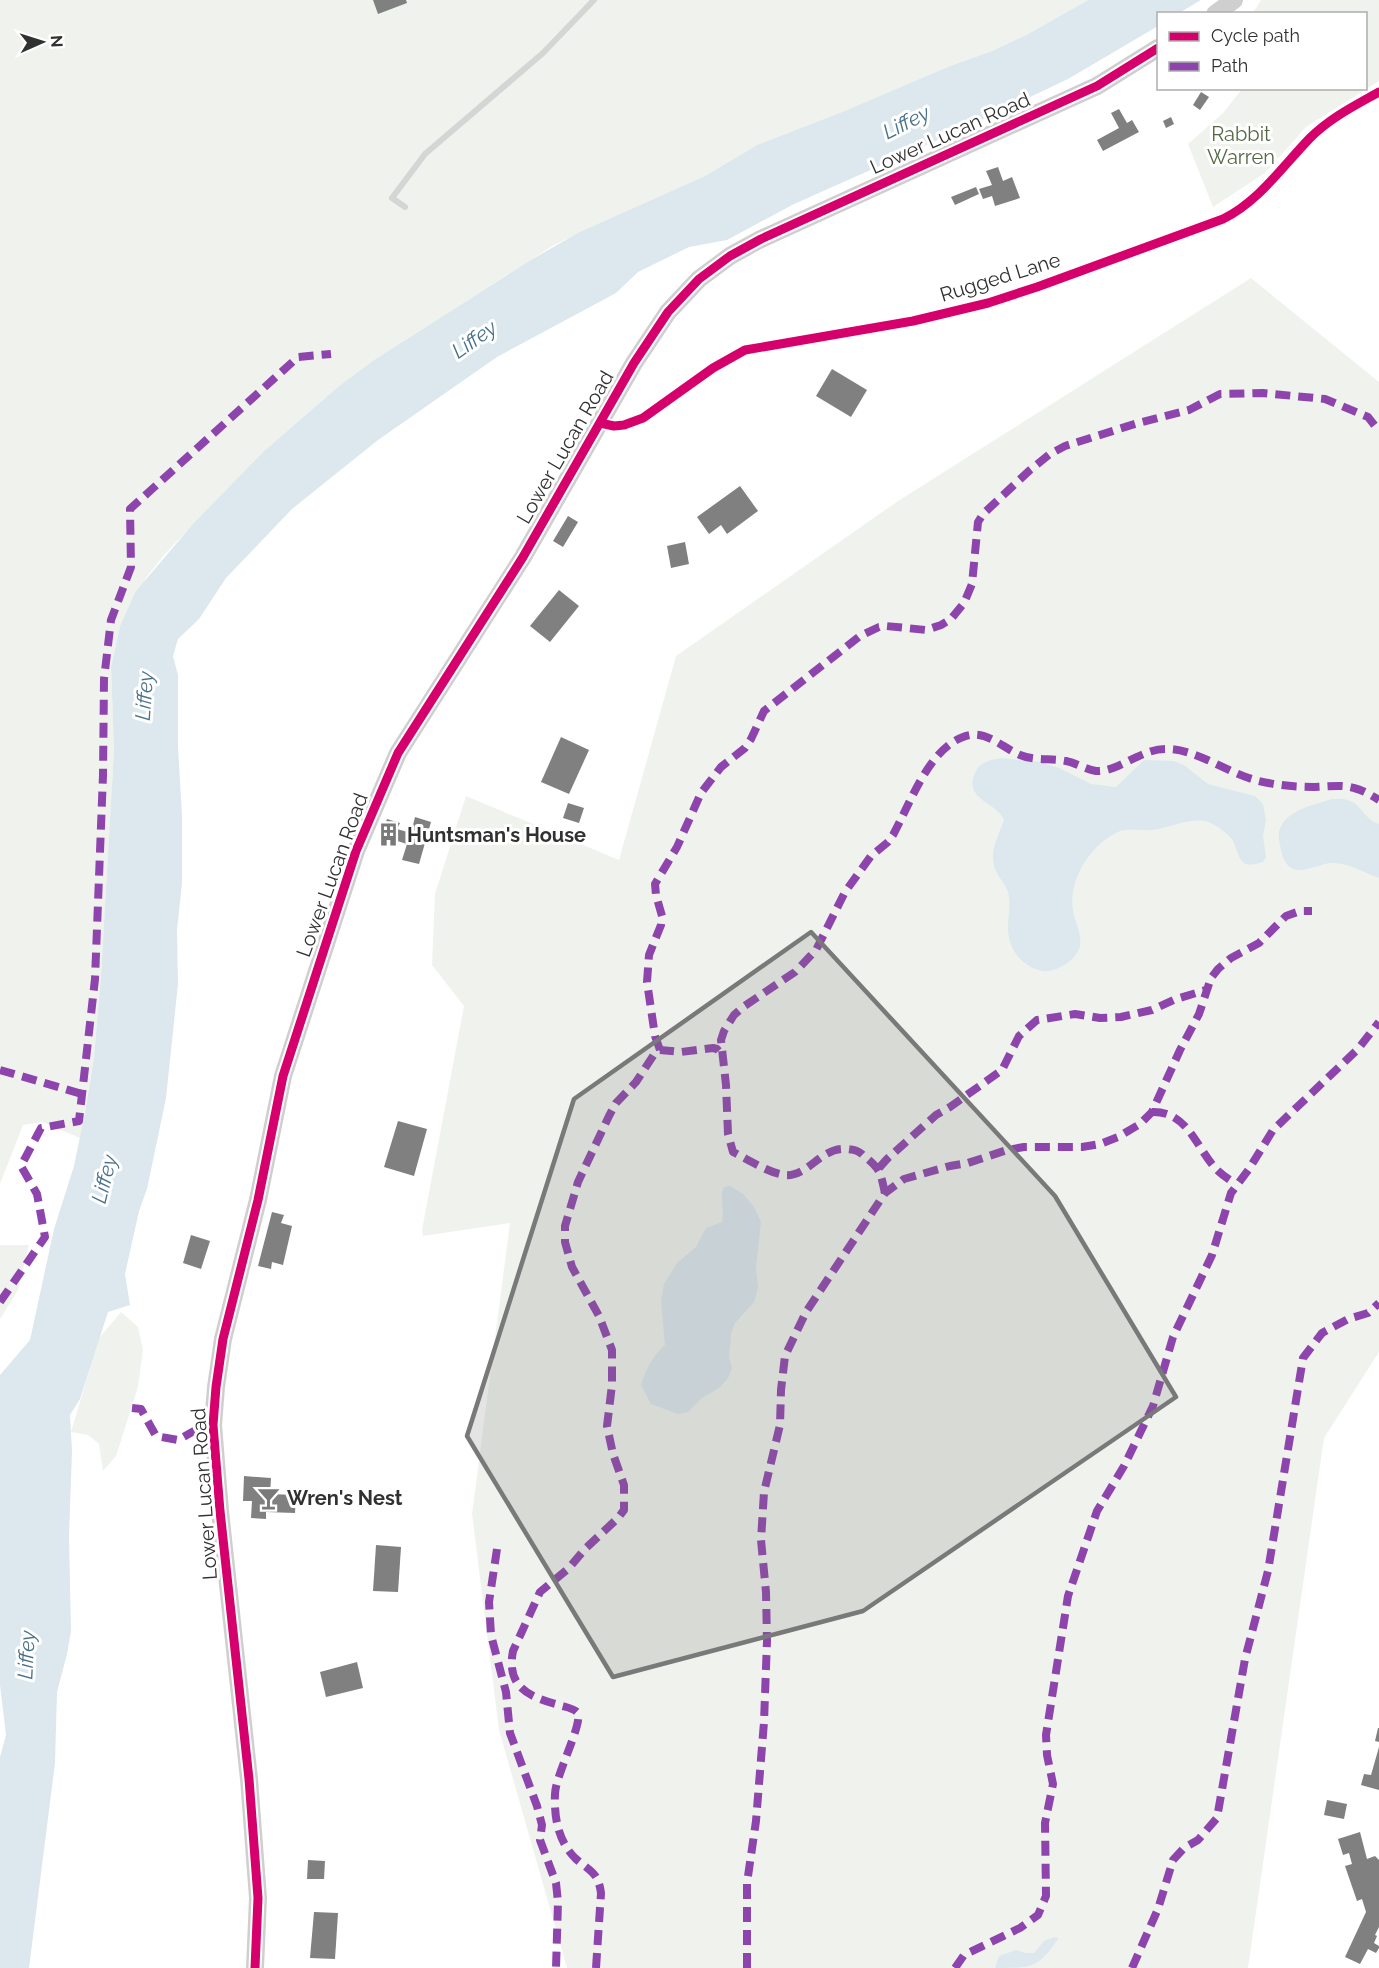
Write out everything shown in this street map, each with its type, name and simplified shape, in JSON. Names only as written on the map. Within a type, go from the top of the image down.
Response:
[{"type":"street","points":[[1218,12],[1234,0]]},
{"type":"street","name":"Lower Lucan Road","points":[[255,1968],[258,1898],[251,1801],[220,1511],[213,1425],[216,1387],[223,1340],[258,1200],[284,1076],[356,851],[398,753],[523,557],[634,363],[668,312],[699,279],[730,256],[761,239],[1097,86],[1157,49]]},
{"type":"street","name":"Rugged Lane","points":[[600,423],[614,426],[624,425],[643,418],[713,368],[745,350],[913,321],[988,303],[1223,219],[1238,212],[1254,199],[1327,123],[1379,92]]},
{"type":"lane","points":[[405,207],[392,198],[425,154],[543,53],[594,0]]},
{"type":"highlighted area","points":[[811,932],[1055,1196],[1176,1397],[863,1611],[613,1677],[467,1436],[574,1099]]},
{"type":"green space","points":[[0,0],[1088,0],[1028,34],[992,51],[757,145],[705,176],[554,245],[374,360],[339,386],[263,452],[164,555],[146,578],[120,626],[111,667],[114,750],[101,975],[94,1057],[80,1138],[42,1122],[23,1125],[0,1184]]},
{"type":"green space","name":"Rabbit Warren","points":[[1261,0],[1379,0],[1379,81],[1367,89],[1367,12],[1254,12]]},
{"type":"green space","name":"Rabbit Warren","points":[[1241,90],[1365,90],[1306,127],[1265,173],[1213,207],[1188,144],[1223,113]]},
{"type":"green space","points":[[1251,278],[1379,382],[1379,1352],[1324,1438],[1248,1968],[567,1968],[499,1730],[472,1514],[510,1223],[423,1236],[422,1230],[464,1006],[432,965],[435,894],[466,796],[619,860],[676,656],[898,501]]},
{"type":"green space","points":[[0,1245],[29,1245],[18,1290],[0,1319]]},
{"type":"green space","points":[[121,1312],[138,1327],[143,1350],[138,1387],[116,1456],[103,1471],[99,1444],[88,1435],[71,1432],[99,1338]]},
{"type":"water","name":"Liffey","points":[[1088,0],[1201,0],[1181,12],[1157,12],[1157,27],[1068,79],[792,205],[727,240],[689,247],[638,272],[616,293],[497,357],[378,440],[292,509],[226,578],[199,619],[178,639],[173,656],[178,675],[182,883],[177,930],[178,984],[166,1098],[147,1189],[139,1211],[125,1274],[130,1305],[108,1312],[80,1399],[70,1415],[72,1451],[69,1536],[71,1631],[57,1692],[55,1763],[29,1968],[0,1968],[0,1757],[6,1735],[0,1685],[0,1375],[30,1340],[54,1229],[74,1166],[85,1112],[94,1057],[101,975],[114,750],[111,667],[120,626],[136,591],[193,524],[263,452],[339,386],[374,360],[529,261],[578,233],[705,176],[757,145],[992,51],[1028,34]]},
{"type":"water","points":[[1002,758],[1040,762],[1059,768],[1091,784],[1116,787],[1144,760],[1173,761],[1184,765],[1208,784],[1255,796],[1263,804],[1266,820],[1263,836],[1266,857],[1263,862],[1245,864],[1229,836],[1208,822],[1194,821],[1157,829],[1118,832],[1099,845],[1078,875],[1072,899],[1080,934],[1078,951],[1067,963],[1055,970],[1035,969],[1017,956],[1010,943],[1008,892],[997,873],[993,859],[1004,820],[973,789],[977,769],[986,762]]},
{"type":"water","points":[[1332,799],[1344,799],[1356,804],[1369,819],[1379,824],[1379,878],[1341,864],[1330,863],[1298,870],[1291,868],[1285,861],[1279,832],[1287,818],[1309,806]]},
{"type":"water","points":[[730,1186],[743,1194],[754,1207],[761,1222],[756,1268],[758,1288],[754,1302],[735,1323],[731,1334],[729,1357],[732,1368],[728,1378],[688,1412],[678,1414],[651,1404],[641,1385],[656,1354],[665,1345],[661,1301],[664,1284],[677,1263],[696,1247],[706,1228],[722,1222],[723,1191],[724,1187]]},
{"type":"water","points":[[1054,1937],[1059,1938],[1040,1961],[1019,1968],[995,1968],[999,1956],[1016,1950],[1034,1953],[1044,1941]]},
{"type":"building","points":[[373,0],[406,0],[407,3],[378,14]]},
{"type":"building","points":[[1201,92],[1209,97],[1200,110],[1193,105]]},
{"type":"building","points":[[1119,109],[1127,123],[1132,120],[1139,132],[1103,151],[1097,140],[1119,128],[1111,113]]},
{"type":"building","points":[[1171,117],[1174,124],[1166,128],[1163,121]]},
{"type":"building","points":[[998,167],[1003,181],[1012,177],[1020,198],[995,206],[992,196],[983,199],[979,189],[992,185],[986,171]]},
{"type":"building","points":[[976,187],[979,194],[955,205],[951,197]]},
{"type":"building","points":[[832,369],[867,390],[851,417],[816,396]]},
{"type":"building","points":[[740,486],[758,511],[727,534],[721,525],[709,534],[697,517]]},
{"type":"building","points":[[568,516],[578,522],[563,547],[553,541]]},
{"type":"building","points":[[685,542],[689,564],[671,568],[667,546]]},
{"type":"building","points":[[559,590],[579,606],[550,642],[530,626]]},
{"type":"building","points":[[561,737],[589,750],[569,794],[541,782]]},
{"type":"building","points":[[568,803],[584,808],[579,823],[563,818]]},
{"type":"building","points":[[415,817],[431,822],[419,864],[402,860],[407,844],[394,840],[393,845],[380,841],[387,819],[400,823],[397,829],[411,833]]},
{"type":"building","points":[[398,1121],[427,1129],[414,1176],[384,1167]]},
{"type":"building","points":[[272,1212],[284,1215],[281,1223],[292,1226],[283,1265],[272,1262],[271,1269],[258,1266]]},
{"type":"building","points":[[191,1235],[210,1241],[201,1269],[183,1263]]},
{"type":"building","name":"Wren's Nest","points":[[244,1476],[271,1478],[270,1494],[296,1495],[295,1513],[266,1512],[266,1519],[251,1518],[252,1501],[243,1501]]},
{"type":"building","points":[[376,1545],[401,1547],[398,1592],[373,1591]]},
{"type":"building","points":[[357,1662],[363,1688],[326,1697],[320,1672]]},
{"type":"building","points":[[1379,1728],[1379,1742],[1375,1741]]},
{"type":"building","points":[[1379,1747],[1379,1790],[1361,1785],[1364,1774],[1371,1775]]},
{"type":"building","points":[[1327,1800],[1347,1804],[1344,1819],[1324,1815]]},
{"type":"building","points":[[1360,1832],[1367,1859],[1375,1856],[1379,1860],[1379,1927],[1374,1943],[1379,1948],[1376,1953],[1368,1949],[1360,1964],[1345,1957],[1366,1912],[1362,1899],[1357,1901],[1345,1866],[1352,1864],[1349,1853],[1343,1855],[1338,1839]]},
{"type":"building","points":[[308,1860],[325,1861],[324,1879],[307,1879]]},
{"type":"building","points":[[314,1912],[338,1913],[335,1959],[310,1958]]},
{"type":"marked path","points":[[0,1302],[45,1237],[37,1194],[21,1166],[41,1128],[79,1121],[95,979],[103,775],[104,679],[111,620],[131,567],[130,509],[298,357],[331,354]]},
{"type":"marked path","points":[[660,1050],[655,1036],[647,982],[649,955],[661,925],[662,916],[655,884],[677,847],[701,793],[721,767],[745,748],[764,711],[860,636],[886,626],[926,630],[951,619],[964,603],[972,584],[978,522],[983,514],[1030,470],[1050,454],[1065,446],[1189,410],[1220,394],[1263,393],[1325,399],[1368,417],[1379,431]]},
{"type":"marked path","points":[[885,1193],[877,1168],[856,1150],[838,1149],[830,1152],[793,1175],[784,1175],[765,1169],[733,1152],[728,1134],[721,1040],[734,1015],[795,972],[816,950],[845,892],[871,856],[888,842],[921,779],[940,753],[951,744],[963,737],[979,735],[1025,757],[1066,761],[1096,771],[1104,771],[1156,750],[1176,750],[1199,756],[1255,780],[1292,786],[1349,787],[1364,791],[1379,800]]},
{"type":"marked path","points":[[747,1968],[747,1883],[756,1821],[764,1722],[767,1641],[766,1592],[761,1540],[764,1492],[780,1425],[785,1356],[806,1312],[885,1193],[904,1179],[968,1163],[1007,1150],[1024,1147],[1082,1147],[1100,1144],[1140,1124],[1152,1112],[1199,1014],[1211,978],[1218,969],[1231,958],[1259,943],[1286,916],[1300,911],[1312,911]]},
{"type":"marked path","points":[[879,1168],[936,1115],[1002,1070],[1019,1036],[1037,1020],[1075,1014],[1100,1018],[1121,1017],[1152,1010],[1176,999],[1206,990]]},
{"type":"marked path","points":[[955,1968],[964,1955],[1020,1928],[1038,1915],[1046,1896],[1045,1823],[1053,1784],[1047,1755],[1046,1735],[1068,1596],[1097,1511],[1124,1466],[1153,1406],[1173,1337],[1212,1255],[1231,1193],[1273,1130],[1358,1049],[1379,1022]]},
{"type":"marked path","points":[[596,1968],[600,1886],[589,1869],[569,1851],[558,1828],[555,1811],[556,1786],[577,1726],[577,1712],[529,1694],[517,1682],[513,1674],[512,1663],[513,1651],[540,1592],[569,1568],[624,1510],[624,1485],[613,1454],[607,1426],[612,1385],[612,1350],[599,1316],[572,1267],[565,1242],[565,1226],[578,1182],[609,1116],[616,1103],[636,1082],[655,1053],[660,1050],[681,1052],[713,1048],[723,1056]]},
{"type":"marked path","points":[[0,1070],[82,1094]]},
{"type":"marked path","points":[[1152,1112],[1164,1113],[1183,1124],[1217,1170],[1236,1184]]},
{"type":"marked path","points":[[1132,1968],[1158,1909],[1173,1860],[1184,1848],[1198,1840],[1217,1818],[1245,1659],[1268,1571],[1303,1358],[1322,1333],[1348,1319],[1368,1313],[1379,1303]]},
{"type":"marked path","points":[[132,1408],[141,1409],[156,1436],[178,1440],[194,1431],[214,1437]]},
{"type":"marked path","points":[[497,1549],[489,1602],[491,1635],[506,1692],[510,1733],[537,1806],[542,1825],[540,1840],[556,1883],[558,1902],[556,1968]]},
{"type":"cycle path","points":[[255,1968],[258,1898],[249,1779],[220,1511],[213,1425],[216,1387],[223,1339],[258,1200],[283,1076],[356,851],[398,753],[523,557],[634,363],[668,312],[699,279],[730,256],[761,239],[1097,86],[1157,49]]},
{"type":"cycle path","points":[[600,423],[614,426],[624,425],[643,418],[713,368],[745,350],[913,321],[988,303],[1223,219],[1248,203],[1270,183],[1310,138],[1326,124],[1379,92]]},
{"type":"place","name":"Huntsman's House","points":[[389,835]]},
{"type":"place","name":"Wren's Nest","points":[[269,1498]]}]
